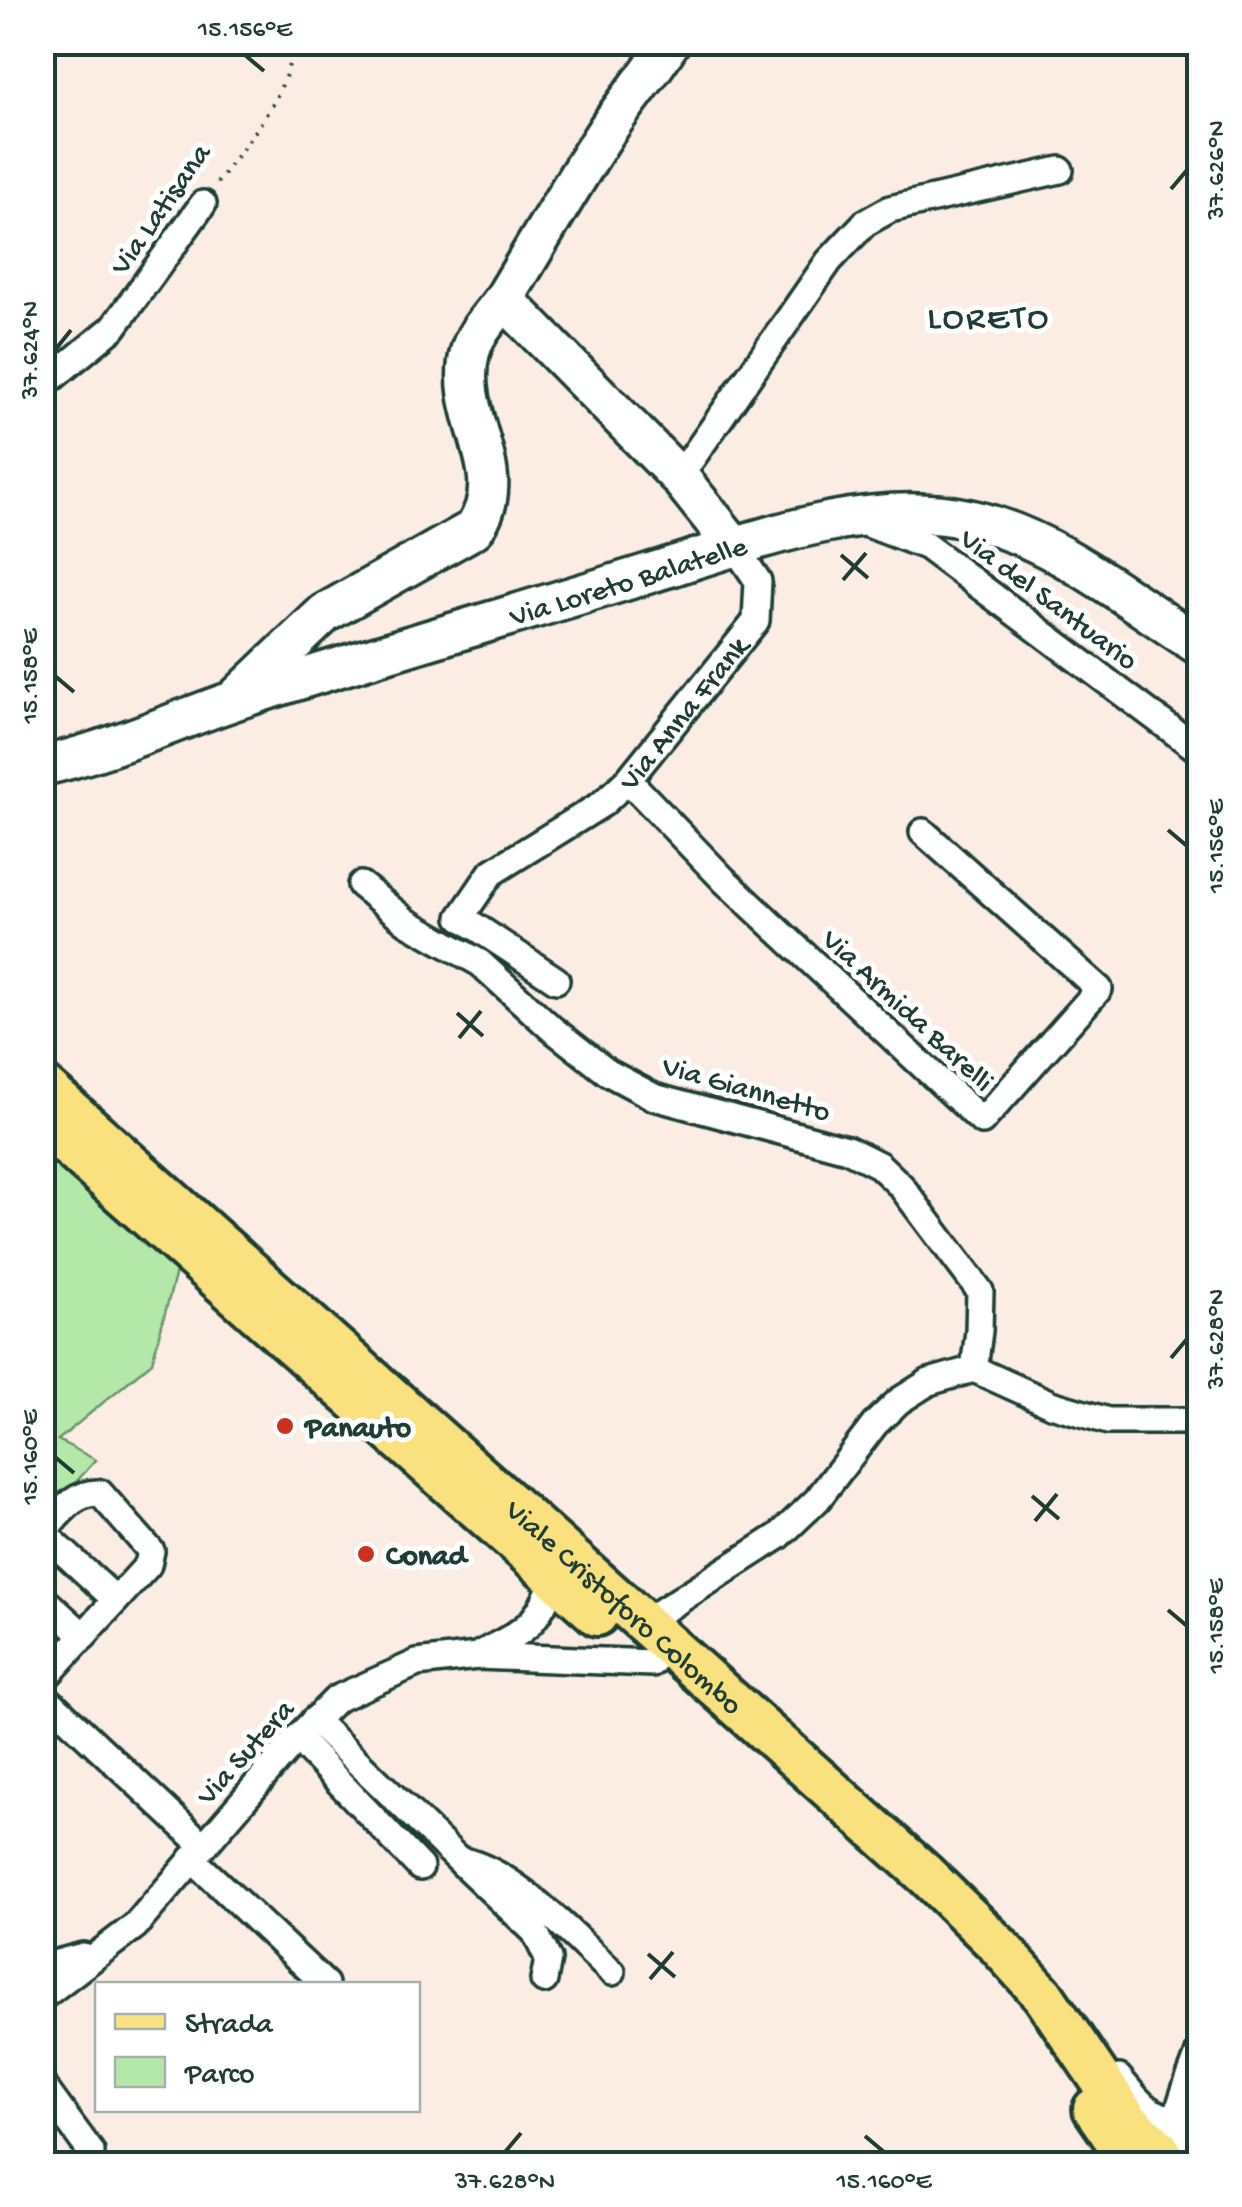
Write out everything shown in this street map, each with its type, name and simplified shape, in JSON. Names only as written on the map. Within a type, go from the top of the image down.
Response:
[{"type":"main road","name":"Viale Cristoforo Colombo","points":[[42,1085],[925,1874],[998,1945],[1042,1995],[1128,2120],[1164,2148]]},
{"type":"main road","name":"Viale Cristoforo Colombo","points":[[42,1124],[914,1900],[1034,2024],[1116,2140],[1164,2148]]},
{"type":"street","points":[[233,701],[325,614],[474,529],[484,516],[490,499],[490,480],[470,410],[467,384],[470,354],[478,332],[504,299],[568,189],[670,42]]},
{"type":"street","points":[[680,477],[829,261],[865,223],[890,209],[1060,170]]},
{"type":"street","name":"Via Latisana","points":[[42,386],[114,328],[203,204]]},
{"type":"street","name":"Via Anna Frank","points":[[439,938],[461,917],[491,873],[602,804],[628,780],[756,621],[758,581],[680,477],[504,299]]},
{"type":"street","name":"Via Loreto Balatelle","points":[[42,766],[142,737],[233,701],[735,548],[850,518],[920,512],[967,518],[1009,530],[1092,576],[1200,646]]},
{"type":"street","name":"Via del Santuario","points":[[850,518],[926,546],[1200,751]]},
{"type":"street","name":"Via Armida Barelli","points":[[628,780],[724,880],[982,1121],[1099,989],[923,832]]},
{"type":"street","name":"Via Giannetto","points":[[361,885],[407,922],[480,963],[607,1072],[654,1097],[847,1149],[879,1164],[901,1186],[980,1291],[974,1370]]},
{"type":"street","points":[[461,917],[556,980]]},
{"type":"street","points":[[645,1622],[778,1536],[817,1500],[875,1424],[929,1382],[974,1370],[1051,1404],[1108,1422],[1200,1420]]},
{"type":"street","points":[[42,1681],[148,1566],[151,1551],[100,1493],[86,1492],[69,1504],[43,1533],[116,1600]]},
{"type":"street","points":[[476,1656],[528,1628],[545,1606],[554,1578]]},
{"type":"street","points":[[42,1598],[84,1636]]},
{"type":"street","points":[[476,1656],[652,1663]]},
{"type":"street","name":"Via Sutera","points":[[42,1996],[135,1926],[336,1699],[416,1663],[476,1656]]},
{"type":"street","points":[[42,1694],[324,1982]]},
{"type":"street","points":[[306,1729],[535,1932],[548,1959],[544,1980]]},
{"type":"street","points":[[306,1729],[420,1867]]},
{"type":"street","points":[[458,1860],[502,1875],[612,1972]]},
{"type":"street","points":[[42,1967],[98,1953]]},
{"type":"street","points":[[1164,2148],[1200,2050]]},
{"type":"street","points":[[42,2085],[98,2158]]},
{"type":"street","points":[[42,2116],[98,2158]]},
{"type":"path","name":"Via Latisana","points":[[203,204],[272,104],[292,59],[292,42]]},
{"type":"green space","points":[[43,1139],[177,1268],[152,1362],[58,1440],[96,1460],[43,1518]]},
{"type":"place","name":"Panauto","points":[[285,1426]]},
{"type":"place","name":"Conad","points":[[366,1554]]},
{"type":"district","name":"LORETO","points":[[989,315]]}]
